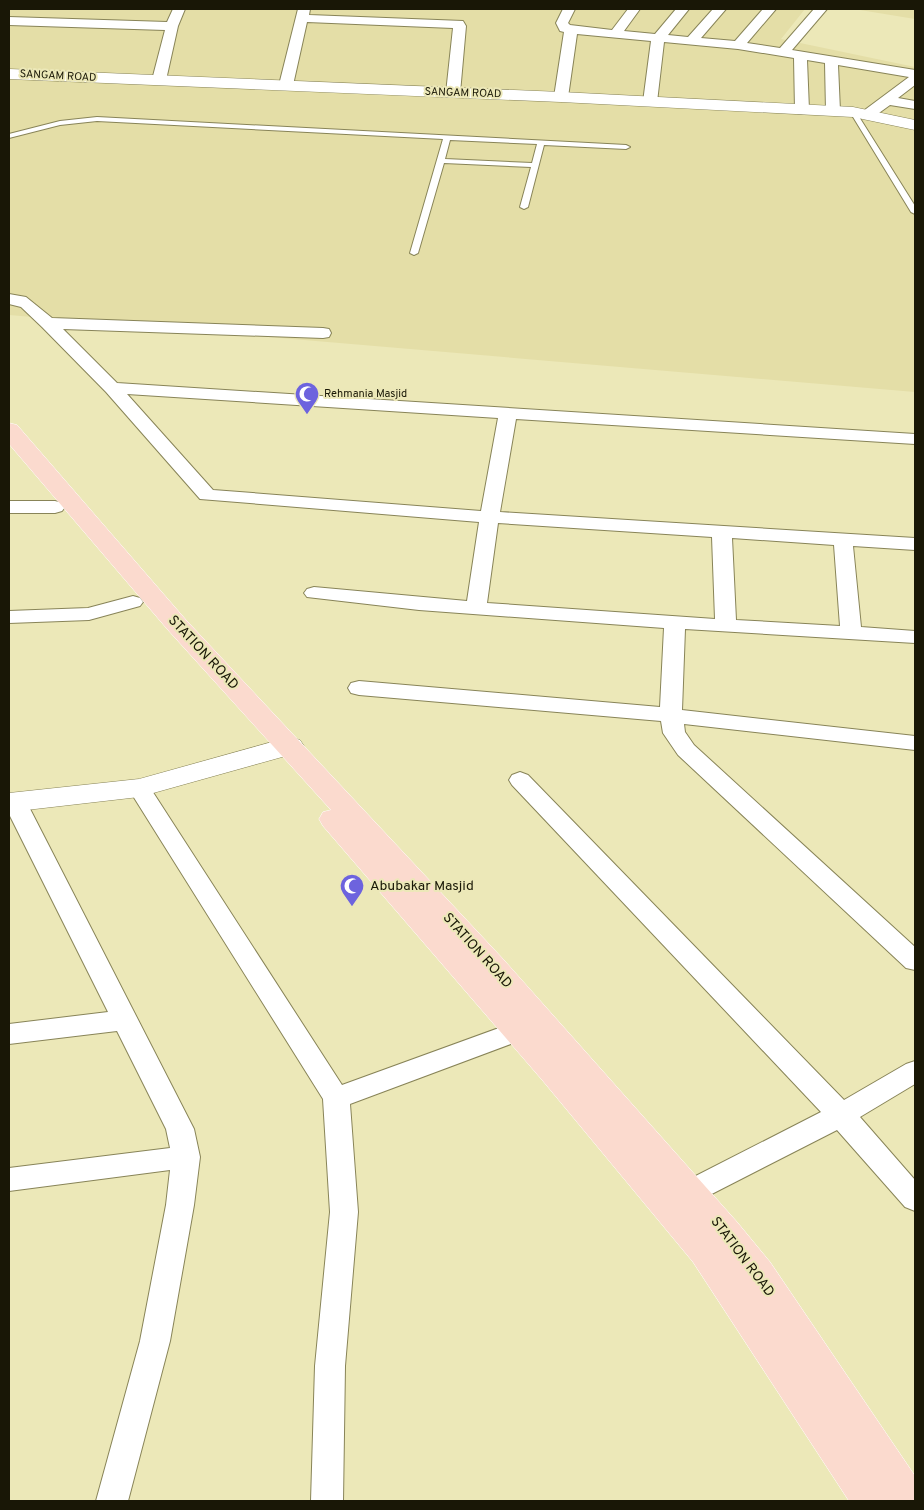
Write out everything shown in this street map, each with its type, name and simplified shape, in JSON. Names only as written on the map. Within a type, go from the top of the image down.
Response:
[{"type":"main road","name":"STATION ROAD","points":[[9,430],[177,625],[518,1031],[706,1251],[872,1501]]},
{"type":"main road","name":"STATION ROAD","points":[[9,455],[55,507],[133,602],[281,748],[492,967],[690,1192],[757,1273],[909,1501]]},
{"type":"street","points":[[51,22],[58,9]]},
{"type":"street","points":[[159,80],[172,26],[179,9]]},
{"type":"street","points":[[569,9],[562,23],[565,28],[571,30],[738,45],[915,74]]},
{"type":"street","points":[[615,35],[634,9]]},
{"type":"street","points":[[650,102],[658,38],[682,9]]},
{"type":"street","points":[[692,40],[720,9]]},
{"type":"street","points":[[738,45],[770,9]]},
{"type":"street","points":[[783,52],[821,9]]},
{"type":"street","points":[[286,85],[302,13],[459,24],[453,93]]},
{"type":"street","points":[[9,21],[172,26]]},
{"type":"street","points":[[561,97],[571,30]]},
{"type":"street","points":[[800,54],[802,110]]},
{"type":"street","points":[[831,60],[833,111]]},
{"type":"street","name":"SANGAM ROAD","points":[[9,74],[561,97],[833,111],[860,113],[915,125]]},
{"type":"street","points":[[860,113],[887,100],[915,79]]},
{"type":"street","points":[[887,100],[915,105]]},
{"type":"street","points":[[9,299],[20,300],[27,304],[48,323],[112,388],[207,495],[489,517],[915,544]]},
{"type":"street","points":[[48,323],[324,333]]},
{"type":"street","points":[[112,388],[915,439]]},
{"type":"street","points":[[476,608],[489,517],[508,413]]},
{"type":"street","points":[[9,507],[55,507]]},
{"type":"street","points":[[722,531],[726,626]]},
{"type":"street","points":[[843,539],[851,633]]},
{"type":"street","points":[[314,593],[476,608],[915,637]]},
{"type":"street","points":[[9,618],[89,614],[133,602]]},
{"type":"street","points":[[675,622],[671,715],[674,733],[686,750],[915,961]]},
{"type":"street","points":[[359,688],[604,708],[915,743]]},
{"type":"street","points":[[112,1501],[155,1341],[180,1205],[186,1157],[180,1128],[12,803],[138,788],[281,748]]},
{"type":"street","points":[[520,780],[841,1114],[915,1199]]},
{"type":"street","points":[[138,788],[308,1051],[336,1098],[344,1212],[330,1366],[326,1501]]},
{"type":"street","points":[[9,1034],[124,1020]]},
{"type":"street","points":[[336,1098],[518,1031]]},
{"type":"street","points":[[690,1192],[841,1114],[915,1071]]},
{"type":"street","points":[[9,1178],[186,1157]]},
{"type":"lane","points":[[860,113],[915,212]]},
{"type":"lane","points":[[9,136],[60,123],[97,119],[626,147]]},
{"type":"lane","points":[[414,254],[447,139]]},
{"type":"lane","points":[[524,208],[541,144]]},
{"type":"lane","points":[[441,161],[536,165]]},
{"type":"shaded area","points":[[9,9],[805,9],[781,39],[915,67],[915,392],[9,315]]},
{"type":"shaded area","points":[[854,9],[915,9],[915,19]]},
{"type":"place","name":"Rehmania Masjid","points":[[307,415]]},
{"type":"place","name":"Abubakar Masjid","points":[[352,907]]}]
